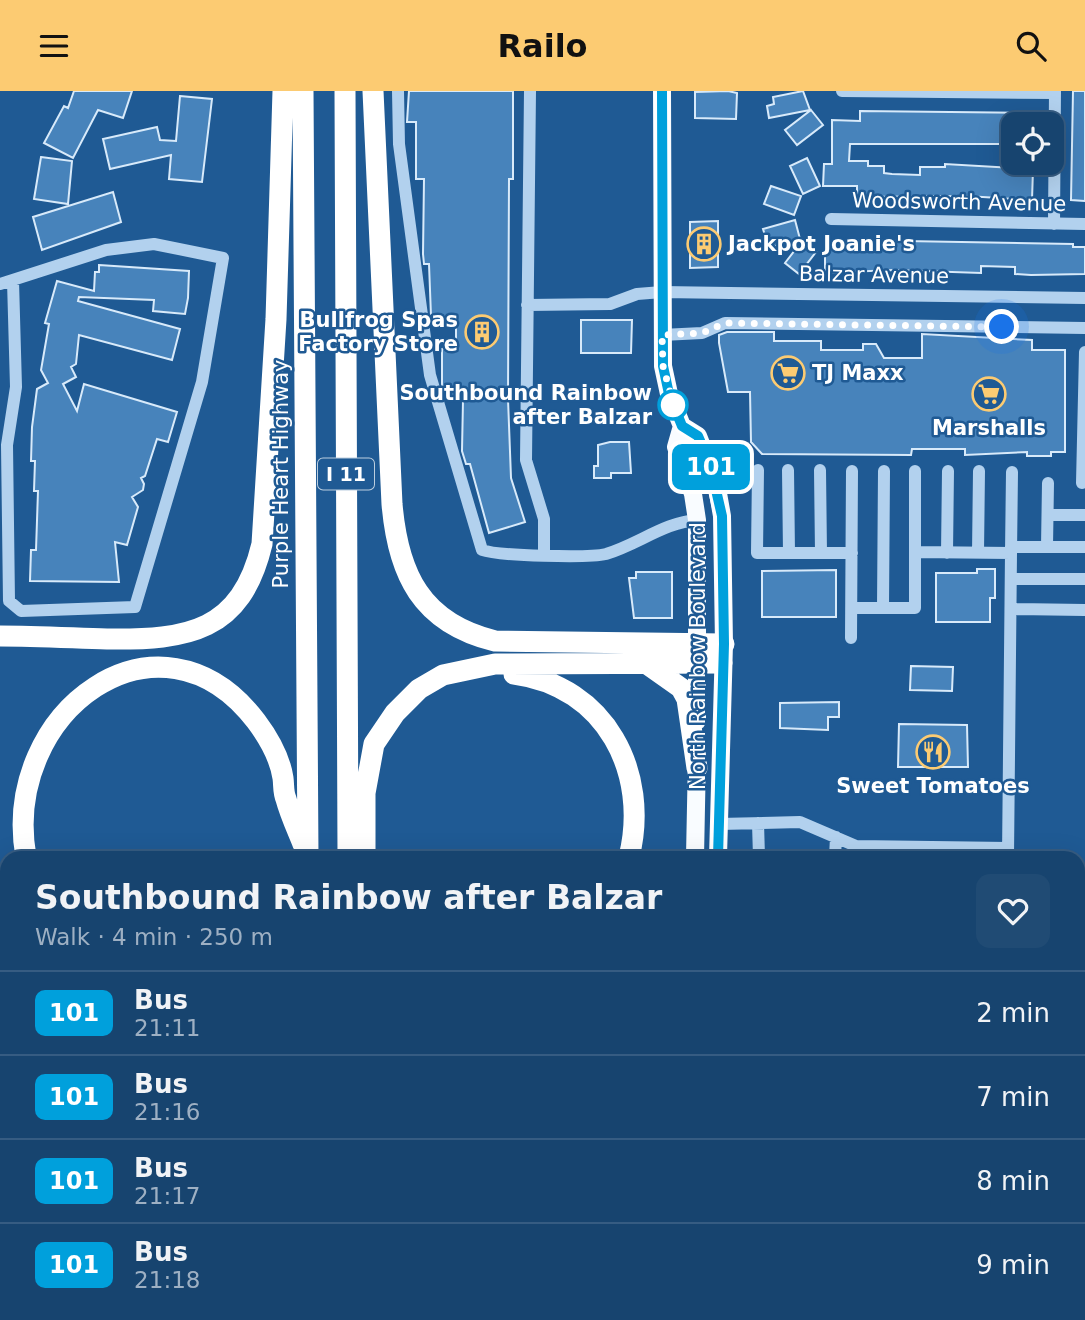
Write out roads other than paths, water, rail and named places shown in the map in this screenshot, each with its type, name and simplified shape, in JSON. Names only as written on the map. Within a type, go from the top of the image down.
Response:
[{"type":"highway","points":[[0,636],[174,638],[215,620],[245,591],[256,570],[262,544],[275,333],[283,91]]},
{"type":"highway","name":"Purple Heart Highway","points":[[303,91],[308,851]]},
{"type":"highway","name":"I 11","points":[[345,91],[348,851]]},
{"type":"highway","points":[[373,91],[395,540],[403,567],[416,590],[434,611],[453,625],[474,636],[495,641],[723,654]]},
{"type":"highway","points":[[0,619],[33,636]]},
{"type":"highway","points":[[365,851],[365,793],[374,744],[395,713],[419,689],[443,675],[495,664],[647,664],[697,652]]},
{"type":"highway","points":[[647,664],[681,688],[687,699],[697,768]]},
{"type":"highway","points":[[24,851],[15,824],[15,784],[26,747],[39,724],[56,704],[89,681],[127,669],[153,668],[179,671],[205,680],[237,701],[256,720],[279,765],[285,797],[306,851]]},
{"type":"highway","points":[[369,765],[392,727],[432,691],[461,678],[485,674],[517,674],[544,680],[589,709],[622,753],[632,779],[636,807],[630,851]]},
{"type":"main road","name":"North Rainbow Boulevard","points":[[662,91],[662,335],[669,394],[682,426],[698,436],[716,482],[722,516],[723,654],[719,851]]},
{"type":"main road","name":"North Rainbow Boulevard","points":[[682,426],[676,447],[692,494],[697,520],[695,851]]},
{"type":"street","points":[[398,91],[399,143],[430,375],[482,550],[489,553],[604,555],[682,521],[697,520]]},
{"type":"street","points":[[530,91],[526,460],[544,519],[544,555]]},
{"type":"street","points":[[842,91],[1055,92],[1054,224]]},
{"type":"street","name":"Woodsworth Avenue","points":[[831,219],[1085,224]]},
{"type":"street","points":[[154,244],[223,258],[202,381],[135,607],[21,611],[9,601],[8,445],[16,387],[7,282],[106,250],[154,244]]},
{"type":"street","name":"Balzar Avenue","points":[[527,305],[610,304],[637,294],[662,292],[1085,298]]},
{"type":"street","points":[[662,335],[702,333],[725,323],[1085,328]]},
{"type":"street","points":[[1082,483],[1085,352]]},
{"type":"street","points":[[758,470],[757,553],[852,553]]},
{"type":"street","points":[[788,470],[789,553]]},
{"type":"street","points":[[820,470],[821,553]]},
{"type":"street","points":[[851,638],[852,471]]},
{"type":"street","points":[[883,608],[884,471]]},
{"type":"street","points":[[852,608],[915,608],[915,471]]},
{"type":"street","points":[[947,552],[948,471]]},
{"type":"street","points":[[978,553],[979,471]]},
{"type":"street","points":[[1008,851],[1012,472]]},
{"type":"street","points":[[1047,547],[1048,482]]},
{"type":"street","points":[[1048,515],[1085,515]]},
{"type":"street","points":[[915,552],[978,553],[1047,547],[1085,547]]},
{"type":"street","points":[[1011,579],[1085,579]]},
{"type":"street","points":[[1011,609],[1085,610]]},
{"type":"street","points":[[719,824],[800,822],[836,837],[857,851]]},
{"type":"street","points":[[758,823],[758,851]]},
{"type":"street","points":[[835,851],[836,837]]},
{"type":"place","name":"Jackpot Joanie's","points":[[704,244]]},
{"type":"place","name":"Bullfrog Spas Factory Store","points":[[482,332]]},
{"type":"place","name":"TJ Maxx","points":[[788,373]]},
{"type":"place","name":"Marshalls","points":[[989,394]]},
{"type":"place","name":"Southbound Rainbow after Balzar","points":[[673,405]]},
{"type":"place","name":"Sweet Tomatoes","points":[[933,752]]}]
